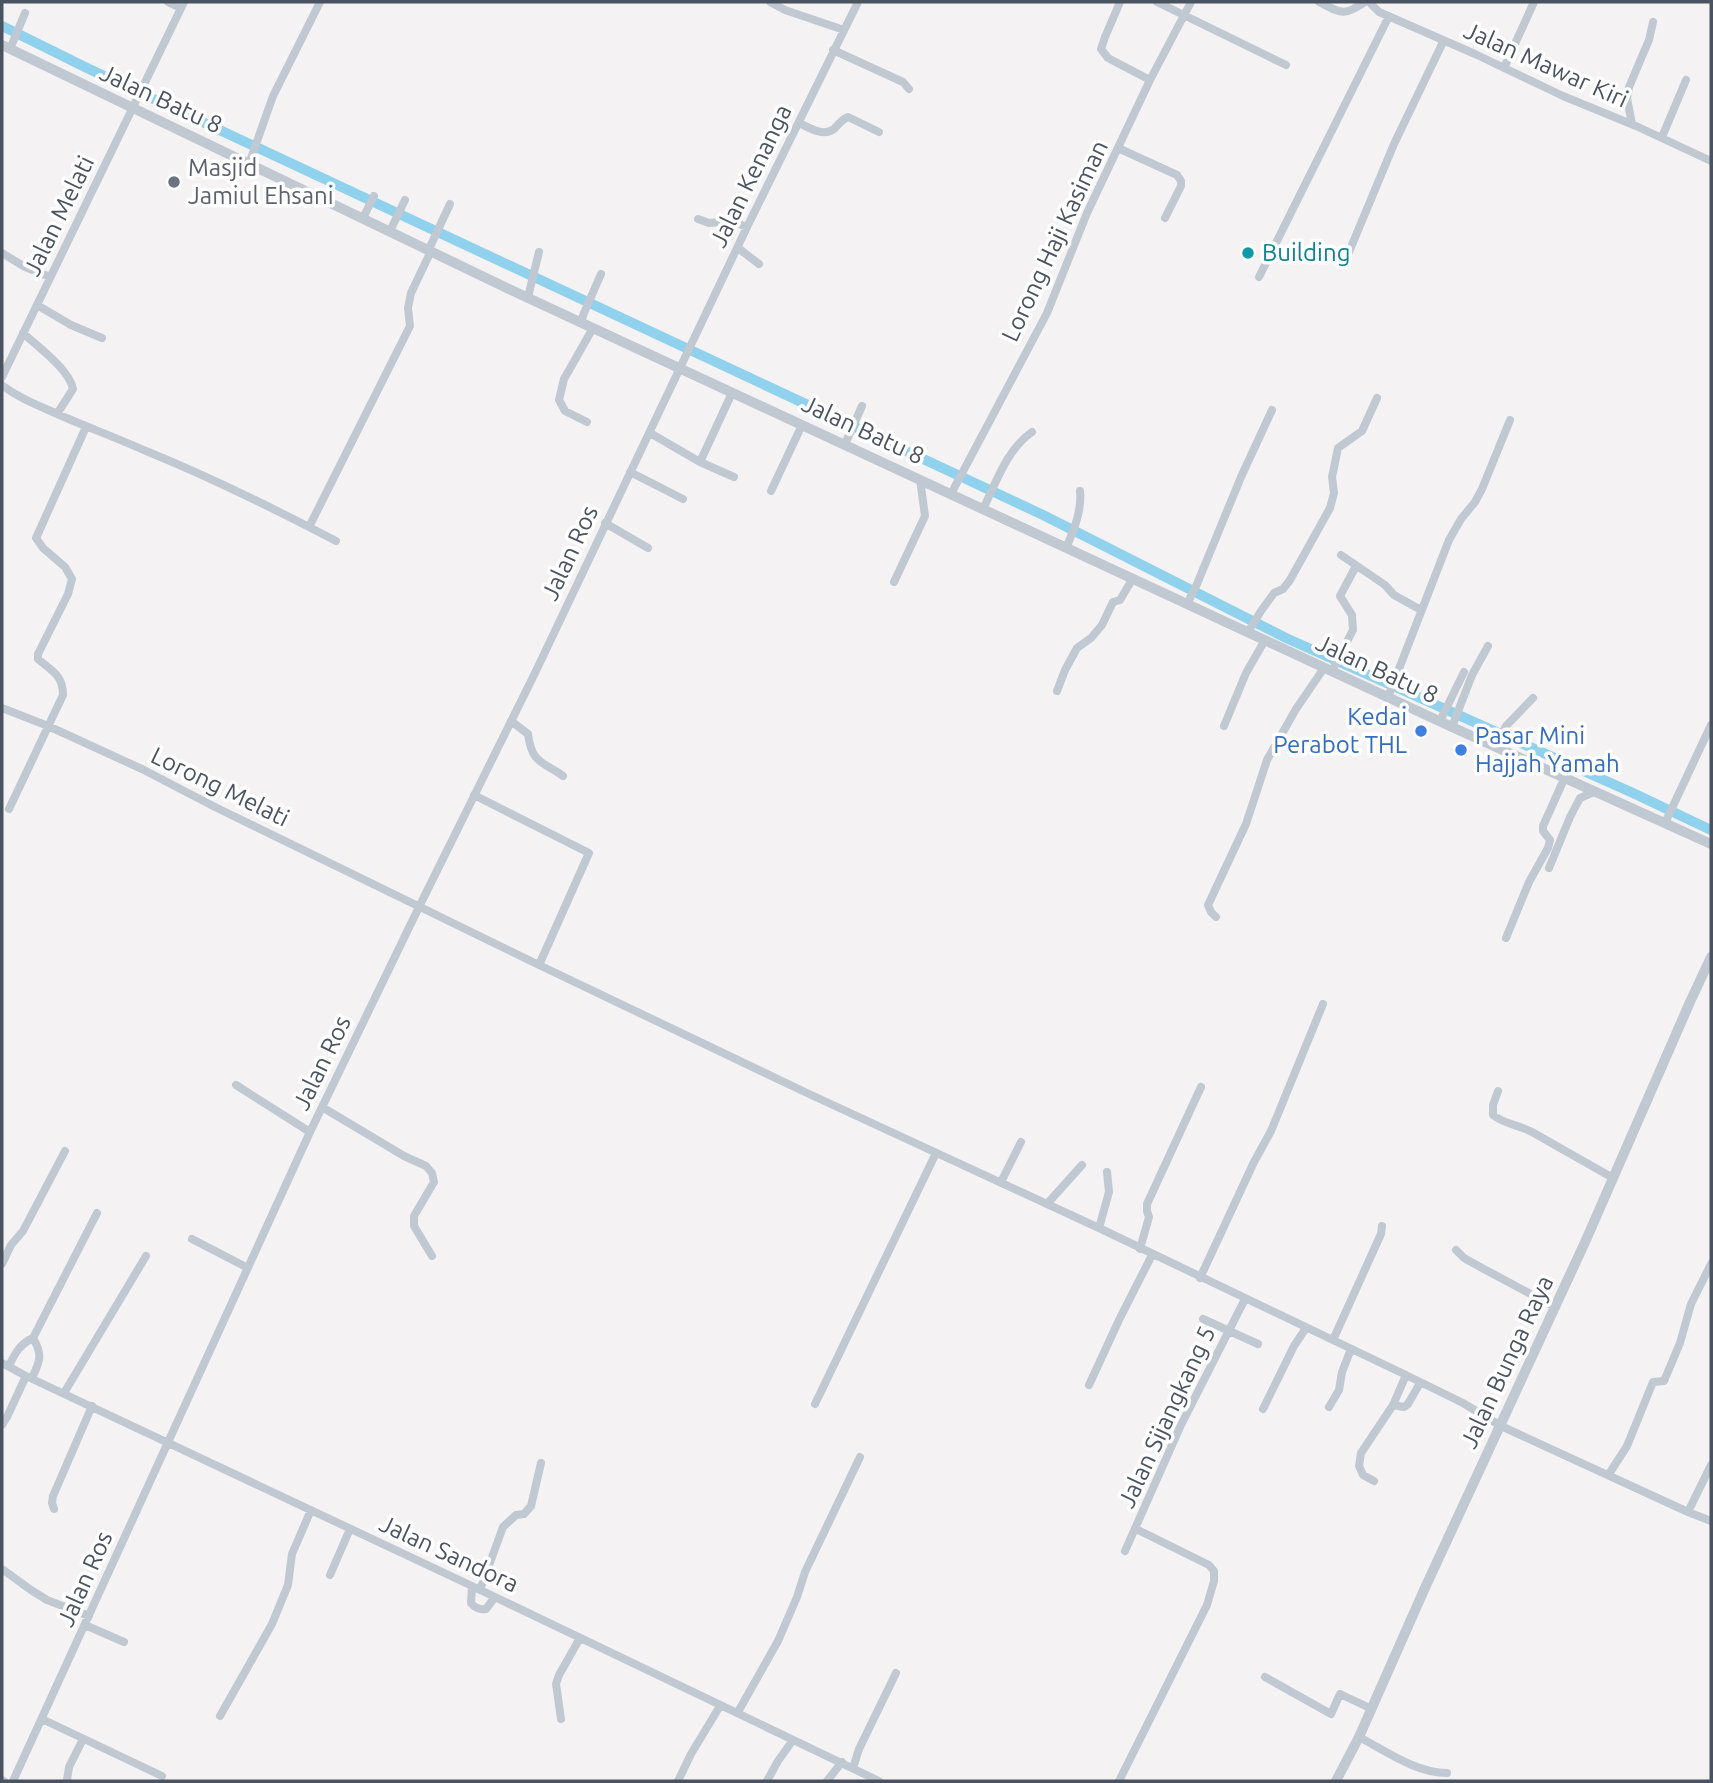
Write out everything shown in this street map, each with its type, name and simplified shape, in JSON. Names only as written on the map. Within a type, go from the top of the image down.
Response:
[{"type":"street","points":[[169,2],[182,5]]},
{"type":"street","points":[[249,164],[273,96],[320,2]]},
{"type":"street","points":[[770,2],[785,10],[844,30]]},
{"type":"street","name":"Jalan Kenanga","points":[[681,364],[858,2]]},
{"type":"street","points":[[1120,2],[1101,48],[1108,58],[1150,80]]},
{"type":"street","points":[[1157,2],[1286,65]]},
{"type":"street","name":"Lorong Haji Kasiman","points":[[954,489],[1047,313],[1087,213],[1150,80],[1191,2]]},
{"type":"street","points":[[1319,2],[1339,12],[1347,12],[1367,2]]},
{"type":"street","name":"Jalan Mawar Kiri","points":[[1367,2],[1379,12],[1711,161]]},
{"type":"street","points":[[1504,68],[1534,2]]},
{"type":"street","name":"Jalan Melati","points":[[2,377],[182,5]]},
{"type":"street","points":[[6,47],[15,37],[24,16]]},
{"type":"street","points":[[1259,277],[1389,16]]},
{"type":"street","points":[[1632,124],[1627,98],[1629,87],[1649,40],[1653,22]]},
{"type":"street","points":[[1349,252],[1394,144],[1443,41]]},
{"type":"street","name":"Jalan Batu 8","points":[[6,47],[363,218],[393,226],[430,250],[583,317],[593,328],[681,364],[732,393],[802,425],[847,440],[920,479],[954,489],[983,509],[1133,578],[1189,600],[1250,629],[1265,640],[1455,719],[1594,792],[1711,844]]},
{"type":"street","points":[[833,50],[903,82],[909,89]]},
{"type":"street","points":[[1662,137],[1686,80]]},
{"type":"street","points":[[799,123],[825,133],[848,117],[879,132]]},
{"type":"street","points":[[1118,148],[1177,175],[1181,186],[1165,218]]},
{"type":"street","points":[[363,218],[374,196]]},
{"type":"street","points":[[393,226],[405,200]]},
{"type":"street","points":[[310,527],[410,326],[408,308],[411,293],[450,204]]},
{"type":"street","points":[[698,219],[709,223],[731,221],[747,227]]},
{"type":"street","points":[[738,248],[759,264]]},
{"type":"street","points":[[530,292],[539,252]]},
{"type":"street","points":[[2,253],[25,267],[51,277]]},
{"type":"street","points":[[583,317],[601,274]]},
{"type":"street","points":[[37,305],[71,326],[103,338]]},
{"type":"street","points":[[587,422],[565,411],[559,400],[564,379],[593,328]]},
{"type":"street","points":[[23,333],[63,370],[73,385],[57,414]]},
{"type":"street","name":"Jalan Ros","points":[[13,1781],[310,1132],[511,721],[681,364]]},
{"type":"street","points":[[2,385],[57,414],[148,451],[336,541]]},
{"type":"street","points":[[700,462],[732,393]]},
{"type":"street","points":[[1250,629],[1274,593],[1283,589],[1290,580],[1330,508],[1334,493],[1332,477],[1338,448],[1362,431],[1377,398]]},
{"type":"street","points":[[847,440],[862,406]]},
{"type":"street","points":[[1189,600],[1272,410]]},
{"type":"street","points":[[1390,694],[1449,540],[1482,489],[1510,420]]},
{"type":"street","points":[[771,491],[802,425]]},
{"type":"street","points":[[9,810],[63,695],[63,684],[55,672],[38,659],[38,654],[68,594],[72,579],[65,567],[43,548],[36,538],[86,427]]},
{"type":"street","points":[[983,509],[1021,440],[1032,432]]},
{"type":"street","points":[[650,433],[734,478]]},
{"type":"street","points":[[630,472],[683,499]]},
{"type":"street","points":[[894,582],[925,516],[920,479]]},
{"type":"street","points":[[1066,548],[1076,526],[1080,491]]},
{"type":"street","points":[[605,523],[648,548]]},
{"type":"street","points":[[1341,555],[1385,585],[1394,595],[1421,610]]},
{"type":"street","points":[[1216,917],[1208,905],[1246,824],[1267,760],[1296,709],[1341,653],[1353,630],[1352,615],[1340,596],[1356,566]]},
{"type":"street","points":[[1058,691],[1077,648],[1102,625],[1113,602],[1119,600],[1133,578]]},
{"type":"street","points":[[1224,726],[1246,673],[1265,640]]},
{"type":"street","points":[[1444,714],[1464,672],[1488,646]]},
{"type":"street","points":[[1455,719],[1464,672]]},
{"type":"street","points":[[1498,743],[1506,726],[1533,698]]},
{"type":"street","name":"Lorong Melati","points":[[2,708],[142,769],[539,965],[1352,1349],[1501,1426],[1711,1521]]},
{"type":"street","points":[[511,721],[528,734],[531,751],[536,759],[563,776]]},
{"type":"street","points":[[1665,823],[1711,725]]},
{"type":"street","points":[[1506,938],[1529,882],[1548,848],[1550,840],[1543,831],[1543,826],[1565,777]]},
{"type":"street","points":[[1549,868],[1580,799],[1594,792]]},
{"type":"street","points":[[474,795],[589,853],[539,965]]},
{"type":"street","name":"Jalan Bunga Raya","points":[[1336,1781],[1359,1737],[1710,963]]},
{"type":"street","points":[[1200,1278],[1270,1131],[1323,1004]]},
{"type":"street","points":[[236,1085],[310,1132]]},
{"type":"street","points":[[1140,1249],[1149,1217],[1147,1204],[1201,1087]]},
{"type":"street","points":[[1498,1091],[1492,1111],[1498,1119],[1532,1132],[1613,1178]]},
{"type":"street","points":[[322,1107],[404,1156],[426,1166],[432,1173],[434,1182],[414,1216],[414,1226],[432,1256]]},
{"type":"street","points":[[1001,1182],[1021,1142]]},
{"type":"street","points":[[2,1264],[11,1245],[23,1231],[65,1151]]},
{"type":"street","points":[[815,1404],[936,1153]]},
{"type":"street","points":[[1047,1204],[1082,1166]]},
{"type":"street","points":[[1099,1228],[1109,1192],[1107,1172]]},
{"type":"street","points":[[5,1364],[24,1343],[33,1338],[97,1213]]},
{"type":"street","points":[[1333,1340],[1381,1234],[1382,1226]]},
{"type":"street","points":[[192,1239],[248,1268]]},
{"type":"street","points":[[1456,1250],[1464,1258],[1555,1307]]},
{"type":"street","points":[[1088,1385],[1152,1255]]},
{"type":"street","points":[[64,1393],[146,1256]]},
{"type":"street","points":[[1609,1475],[1627,1446],[1653,1382],[1664,1381],[1680,1342],[1690,1304],[1711,1264]]},
{"type":"street","name":"Jalan Sijangkang 5","points":[[1125,1551],[1181,1425],[1245,1300]]},
{"type":"street","points":[[1203,1319],[1258,1344]]},
{"type":"street","points":[[1263,1409],[1294,1346],[1306,1328]]},
{"type":"street","points":[[2,1425],[40,1355],[33,1338]]},
{"type":"street","points":[[1328,1407],[1339,1390],[1342,1372],[1352,1349]]},
{"type":"street","name":"Jalan Sandora","points":[[5,1364],[879,1781]]},
{"type":"street","points":[[1374,1481],[1363,1475],[1359,1466],[1361,1453],[1393,1405],[1406,1376]]},
{"type":"street","points":[[1393,1405],[1404,1407],[1408,1404],[1420,1383]]},
{"type":"street","points":[[54,1509],[52,1496],[92,1406]]},
{"type":"street","points":[[738,1713],[778,1641],[805,1572],[860,1457]]},
{"type":"street","points":[[495,1597],[486,1609],[481,1610],[471,1603],[503,1527],[516,1515],[524,1514],[531,1506],[541,1464]]},
{"type":"street","points":[[1688,1512],[1711,1465]]},
{"type":"street","points":[[220,1716],[272,1624],[288,1586],[292,1553],[311,1510]]},
{"type":"street","points":[[330,1574],[350,1529]]},
{"type":"street","points":[[1119,1781],[1207,1605],[1215,1576],[1209,1565],[1136,1529]]},
{"type":"street","points":[[2,1569],[47,1600],[89,1616]]},
{"type":"street","points":[[85,1625],[124,1642]]},
{"type":"street","points":[[561,1719],[556,1684],[580,1638]]},
{"type":"street","points":[[853,1768],[859,1749],[896,1673]]},
{"type":"street","points":[[1265,1677],[1331,1714],[1340,1694],[1371,1709]]},
{"type":"street","points":[[678,1781],[720,1706]]},
{"type":"street","points":[[42,1719],[162,1776]]},
{"type":"street","points":[[1359,1737],[1423,1769],[1447,1773]]},
{"type":"street","points":[[67,1780],[69,1767],[82,1739]]},
{"type":"street","points":[[767,1781],[793,1740]]},
{"type":"street","points":[[827,1781],[842,1762]]},
{"type":"waterway","points":[[2,26],[1043,515],[1286,638],[1711,830]]},
{"type":"place","name":"Masjid Jamiul Ehsani","points":[[174,182]]},
{"type":"place","name":"Building","points":[[1248,253]]},
{"type":"place","name":"Kedai Perabot THL","points":[[1421,731]]},
{"type":"place","name":"Pasar Mini Hajjah Yamah","points":[[1461,750]]}]
